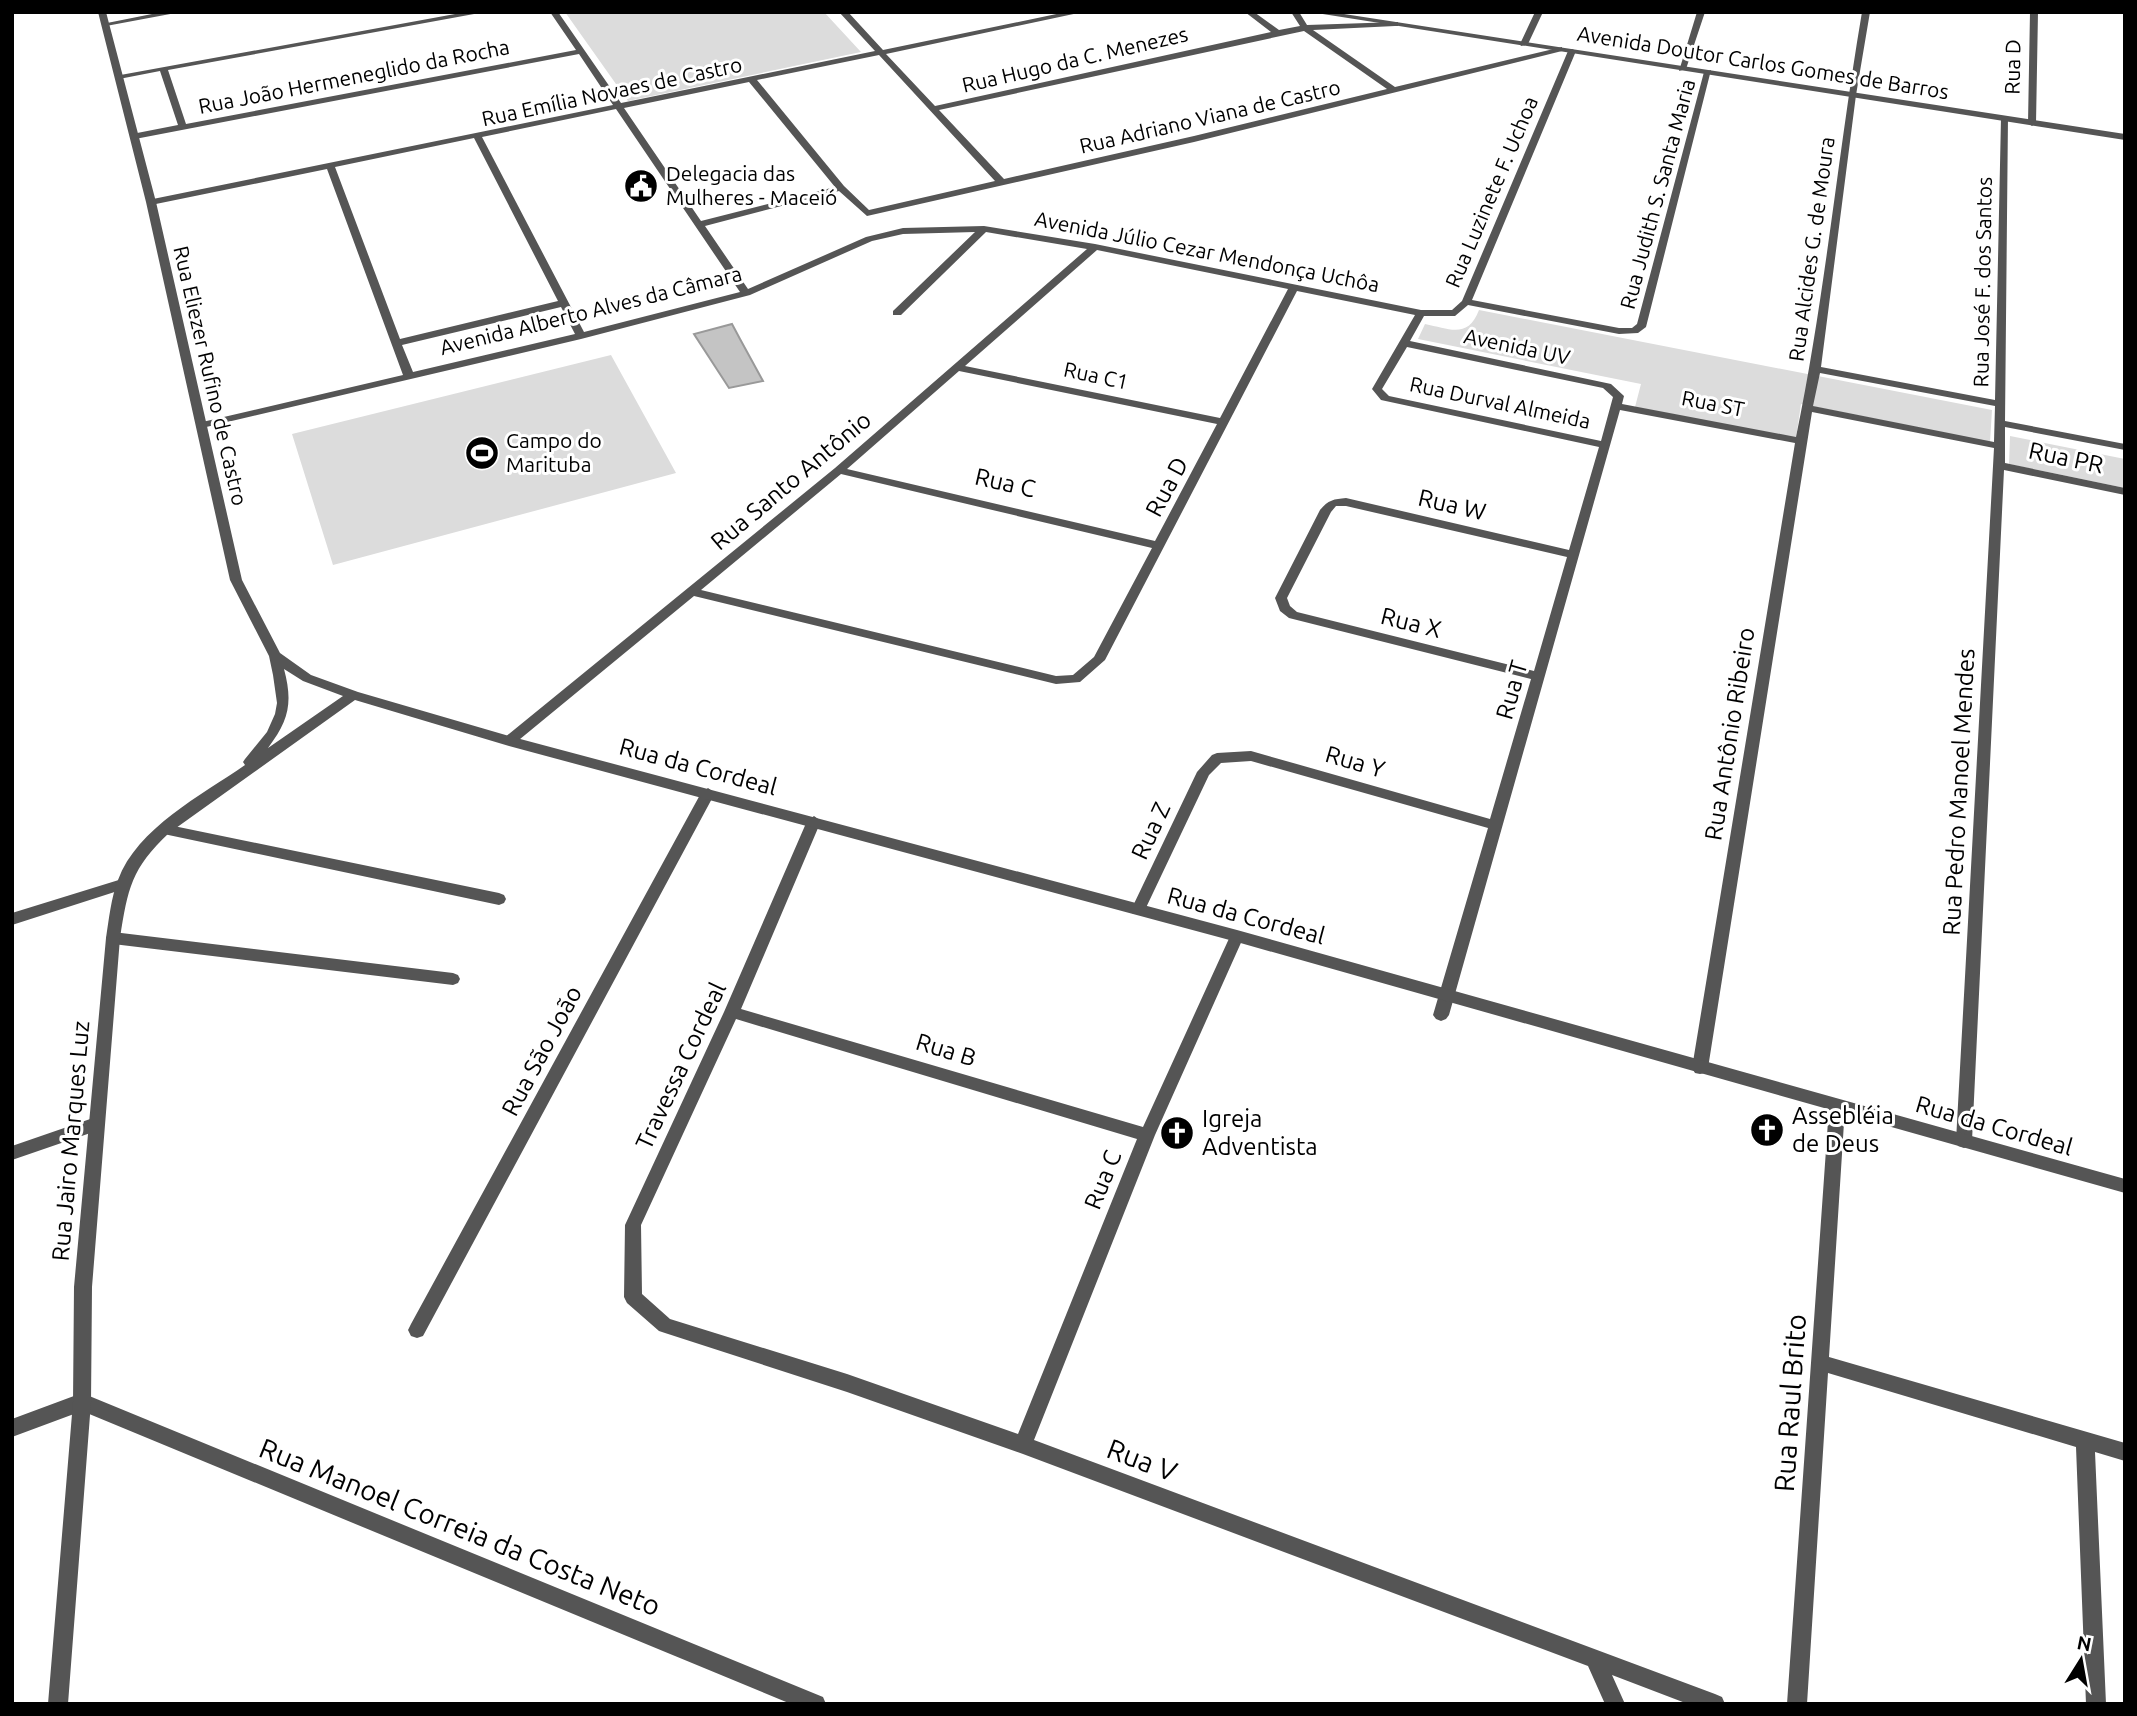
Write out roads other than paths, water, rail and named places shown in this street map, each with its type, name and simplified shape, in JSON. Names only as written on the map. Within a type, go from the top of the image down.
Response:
[{"type":"street","name":"Rua Eliezer Rufino de Castro","points":[[102,12],[151,202],[236,580],[275,656],[307,678],[353,695]]},
{"type":"street","points":[[106,24],[146,15],[177,12]]},
{"type":"street","points":[[119,76],[481,12]]},
{"type":"street","points":[[554,12],[746,293]]},
{"type":"street","points":[[843,12],[1002,183]]},
{"type":"street","name":"Rua Emília Novaes de Castro","points":[[151,202],[753,81],[1079,12]]},
{"type":"street","points":[[1249,12],[1277,33]]},
{"type":"street","points":[[1295,12],[1305,28],[1395,91]]},
{"type":"street","name":"Avenida Doutor Carlos Gomes de Barros","points":[[1314,12],[2125,137]]},
{"type":"street","points":[[1524,44],[1539,12]]},
{"type":"street","points":[[1682,69],[1701,12]]},
{"type":"street","points":[[1852,95],[1866,12]]},
{"type":"street","name":"Rua D","points":[[2032,123],[2034,12]]},
{"type":"street","name":"Rua Hugo da C. Menezes","points":[[934,109],[1277,33],[1305,28],[1395,24]]},
{"type":"street","name":"Rua Adriano Viana de Castro","points":[[841,188],[867,213],[1395,91],[1559,49]]},
{"type":"street","name":"Rua João Hermeneglido da Rocha","points":[[135,136],[580,51]]},
{"type":"street","name":"Rua Luzinete F. Uchoa","points":[[1421,313],[1455,313],[1466,302],[1572,51]]},
{"type":"street","points":[[163,68],[183,127]]},
{"type":"street","name":"Rua Judith S. Santa Maria","points":[[1466,302],[1619,331],[1634,331],[1642,325],[1708,72]]},
{"type":"street","points":[[700,223],[841,188],[753,81]]},
{"type":"street","name":"Rua Alcides G. de Moura","points":[[1807,408],[1816,369],[1852,95]]},
{"type":"street","name":"Rua José F. dos Santos","points":[[2000,446],[2005,118]]},
{"type":"street","points":[[478,137],[581,336]]},
{"type":"street","points":[[330,166],[409,377]]},
{"type":"street","points":[[897,313],[984,229]]},
{"type":"street","name":"Avenida Alberto Alves da Câmara","points":[[202,425],[581,336],[746,293],[869,239],[903,231],[984,229]]},
{"type":"street","name":"Avenida Júlio Cezar Mendonça Uchôa","points":[[984,229],[1095,247],[1421,313]]},
{"type":"street","name":"Rua Santo Antônio","points":[[509,741],[839,470],[1095,247]]},
{"type":"street","name":"Rua D","points":[[690,592],[1056,681],[1076,679],[1099,660],[1293,288]]},
{"type":"street","points":[[397,343],[563,303]]},
{"type":"street","points":[[1404,343],[1421,313]]},
{"type":"street","name":"Rua Durval Almeida","points":[[1404,343],[1377,389],[1385,398],[1606,445]]},
{"type":"street","name":"Avenida UV","points":[[1404,343],[1607,386],[1619,401]]},
{"type":"street","name":"Rua C1","points":[[959,368],[1225,422]]},
{"type":"street","points":[[1816,369],[2000,404]]},
{"type":"street","name":"Rua ST","points":[[1619,401],[1801,441]]},
{"type":"street","name":"Rua T","points":[[1441,1015],[1540,677],[1572,554],[1619,401]]},
{"type":"street","points":[[1807,408],[2000,446]]},
{"type":"street","name":"Rua Antônio Ribeiro","points":[[1700,1068],[1807,408]]},
{"type":"street","points":[[2000,423],[2125,447]]},
{"type":"street","name":"Rua Pedro Manoel Mendes","points":[[1964,1141],[2000,446]]},
{"type":"street","name":"Rua PR","points":[[1999,465],[2125,492]]},
{"type":"street","name":"Rua C","points":[[839,470],[1160,546]]},
{"type":"street","name":"Rua W","points":[[1282,598],[1326,510],[1333,503],[1346,502],[1572,554]]},
{"type":"street","name":"Rua X","points":[[1282,598],[1284,608],[1293,615],[1540,677]]},
{"type":"street","points":[[240,774],[280,725],[284,691],[275,656]]},
{"type":"street","name":"Rua da Cordeal","points":[[353,695],[509,741],[1237,936],[2125,1186]]},
{"type":"street","name":"Rua Jairo Marques Luz","points":[[58,1704],[82,1402],[83,1287],[113,939],[122,884],[138,853],[164,828],[353,695]]},
{"type":"street","name":"Rua Y","points":[[1204,772],[1217,758],[1251,756],[1497,826]]},
{"type":"street","name":"Rua Z","points":[[1138,910],[1204,772]]},
{"type":"street","name":"Rua São João","points":[[417,1330],[708,793]]},
{"type":"street","name":"Travessa Cordeal","points":[[665,1325],[634,1297],[633,1225],[732,1012],[814,821]]},
{"type":"street","points":[[164,828],[499,899]]},
{"type":"street","points":[[12,919],[122,884]]},
{"type":"street","name":"Rua C","points":[[1023,1445],[1147,1135],[1237,936]]},
{"type":"street","points":[[113,939],[453,979]]},
{"type":"street","name":"Rua B","points":[[732,1012],[1147,1135]]},
{"type":"street","name":"Rua Raul Brito","points":[[1797,1704],[1837,1107]]},
{"type":"street","points":[[12,1153],[96,1124]]},
{"type":"street","name":"Rua V","points":[[665,1325],[848,1383],[1023,1445],[1595,1660]]},
{"type":"street","points":[[1821,1363],[2125,1452]]},
{"type":"street","points":[[12,1428],[82,1402]]},
{"type":"street","name":"Rua Manoel Correia da Costa Neto","points":[[82,1402],[817,1704]]},
{"type":"street","points":[[2085,1439],[2096,1704]]},
{"type":"street","points":[[1595,1660],[1615,1704]]},
{"type":"street","points":[[1595,1660],[1715,1704]]},
{"type":"place","name":"Delegacia das Mulheres - Maceió","points":[[641,186]]},
{"type":"place","name":"Campo do Marituba","points":[[482,453]]},
{"type":"place","name":"Assebléia de Deus","points":[[1767,1130]]},
{"type":"place","name":"Igreja Adventista","points":[[1177,1133]]}]
